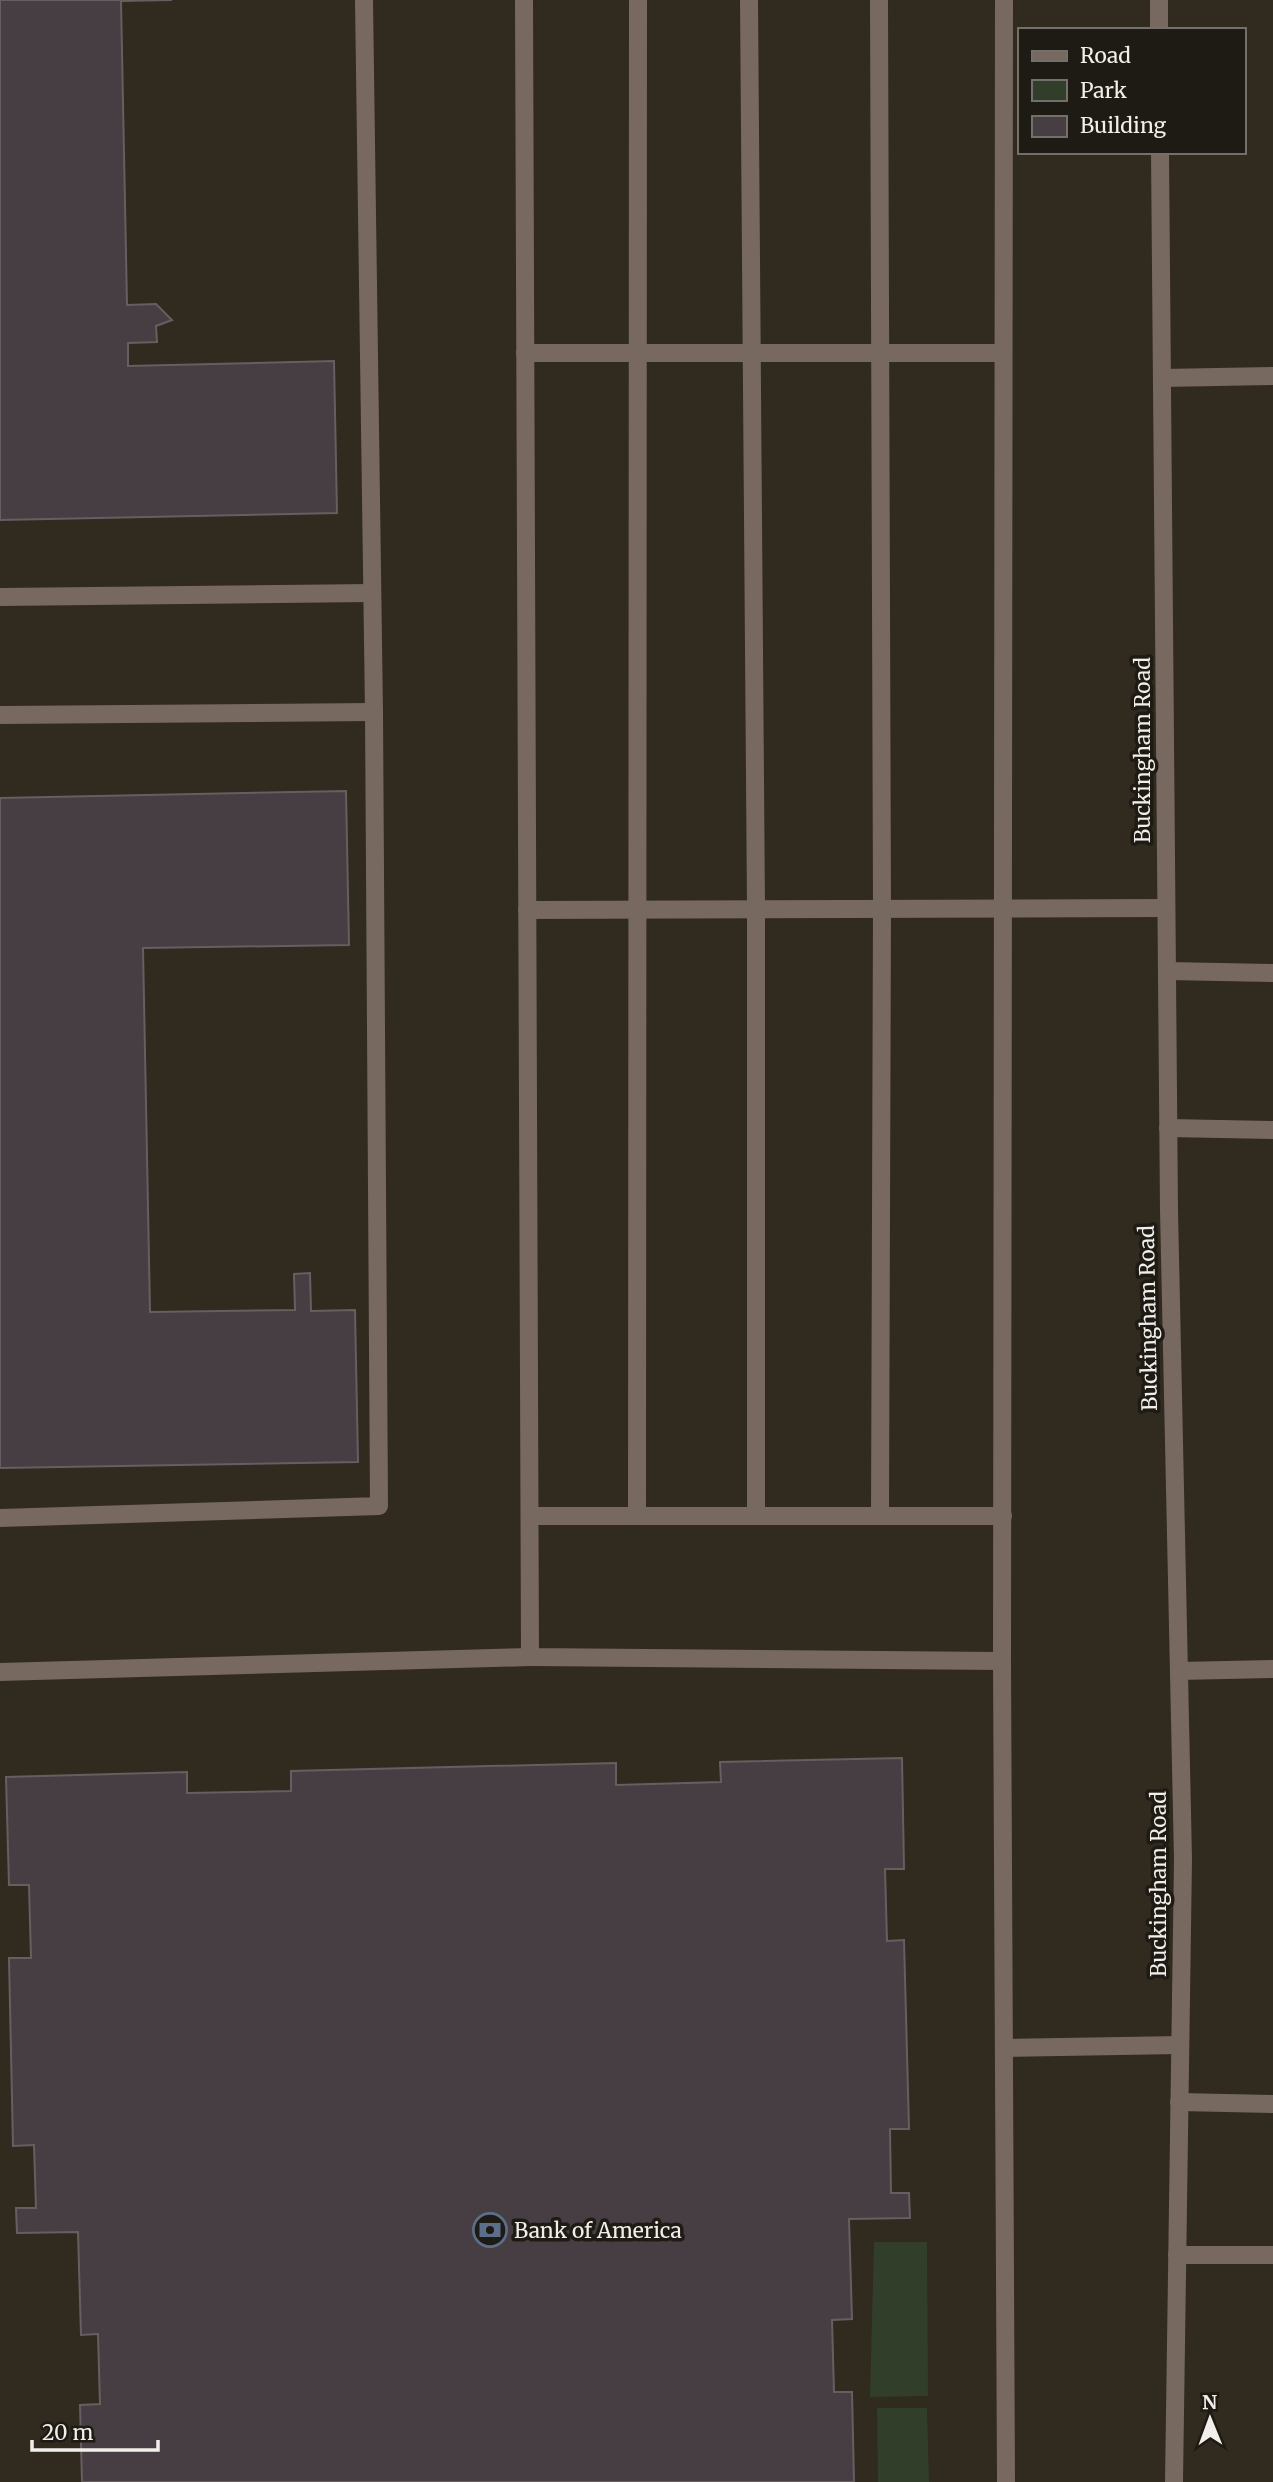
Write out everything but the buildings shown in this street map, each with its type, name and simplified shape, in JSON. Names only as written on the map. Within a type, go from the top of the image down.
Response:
[{"type":"street","points":[[0,1517],[379,1506],[374,712],[364,0]]},
{"type":"street","points":[[524,0],[530,1657]]},
{"type":"street","points":[[637,1516],[638,0]]},
{"type":"street","points":[[749,0],[756,908],[756,1516]]},
{"type":"street","points":[[879,0],[882,908],[880,1516]]},
{"type":"street","points":[[1004,0],[1002,1661],[1006,2482]]},
{"type":"street","points":[[1159,0],[1159,28]]},
{"type":"street","name":"Buckingham Road","points":[[1160,154],[1168,1129],[1183,1859],[1174,2482]]},
{"type":"street","points":[[525,353],[1003,352]]},
{"type":"street","points":[[1162,378],[1273,376]]},
{"type":"street","points":[[0,597],[372,593]]},
{"type":"street","points":[[0,715],[374,712]]},
{"type":"street","points":[[527,910],[1166,908]]},
{"type":"street","points":[[1167,971],[1273,973]]},
{"type":"street","points":[[1168,1129],[1273,1130]]},
{"type":"street","points":[[530,1516],[1003,1516]]},
{"type":"street","points":[[0,1672],[530,1657],[1002,1661]]},
{"type":"street","points":[[1179,1671],[1273,1669]]},
{"type":"street","points":[[1004,2049],[1180,2045]]},
{"type":"street","points":[[1180,2102],[1273,2104]]},
{"type":"street","points":[[1177,2255],[1273,2255]]},
{"type":"shaded area","points":[[0,0],[1273,0],[1273,2482],[0,2482]]},
{"type":"green space","points":[[874,2242],[927,2242],[928,2396],[870,2397]]},
{"type":"green space","points":[[877,2408],[927,2408],[929,2482],[878,2482]]},
{"type":"place","name":"Bank of America","points":[[490,2230]]}]
